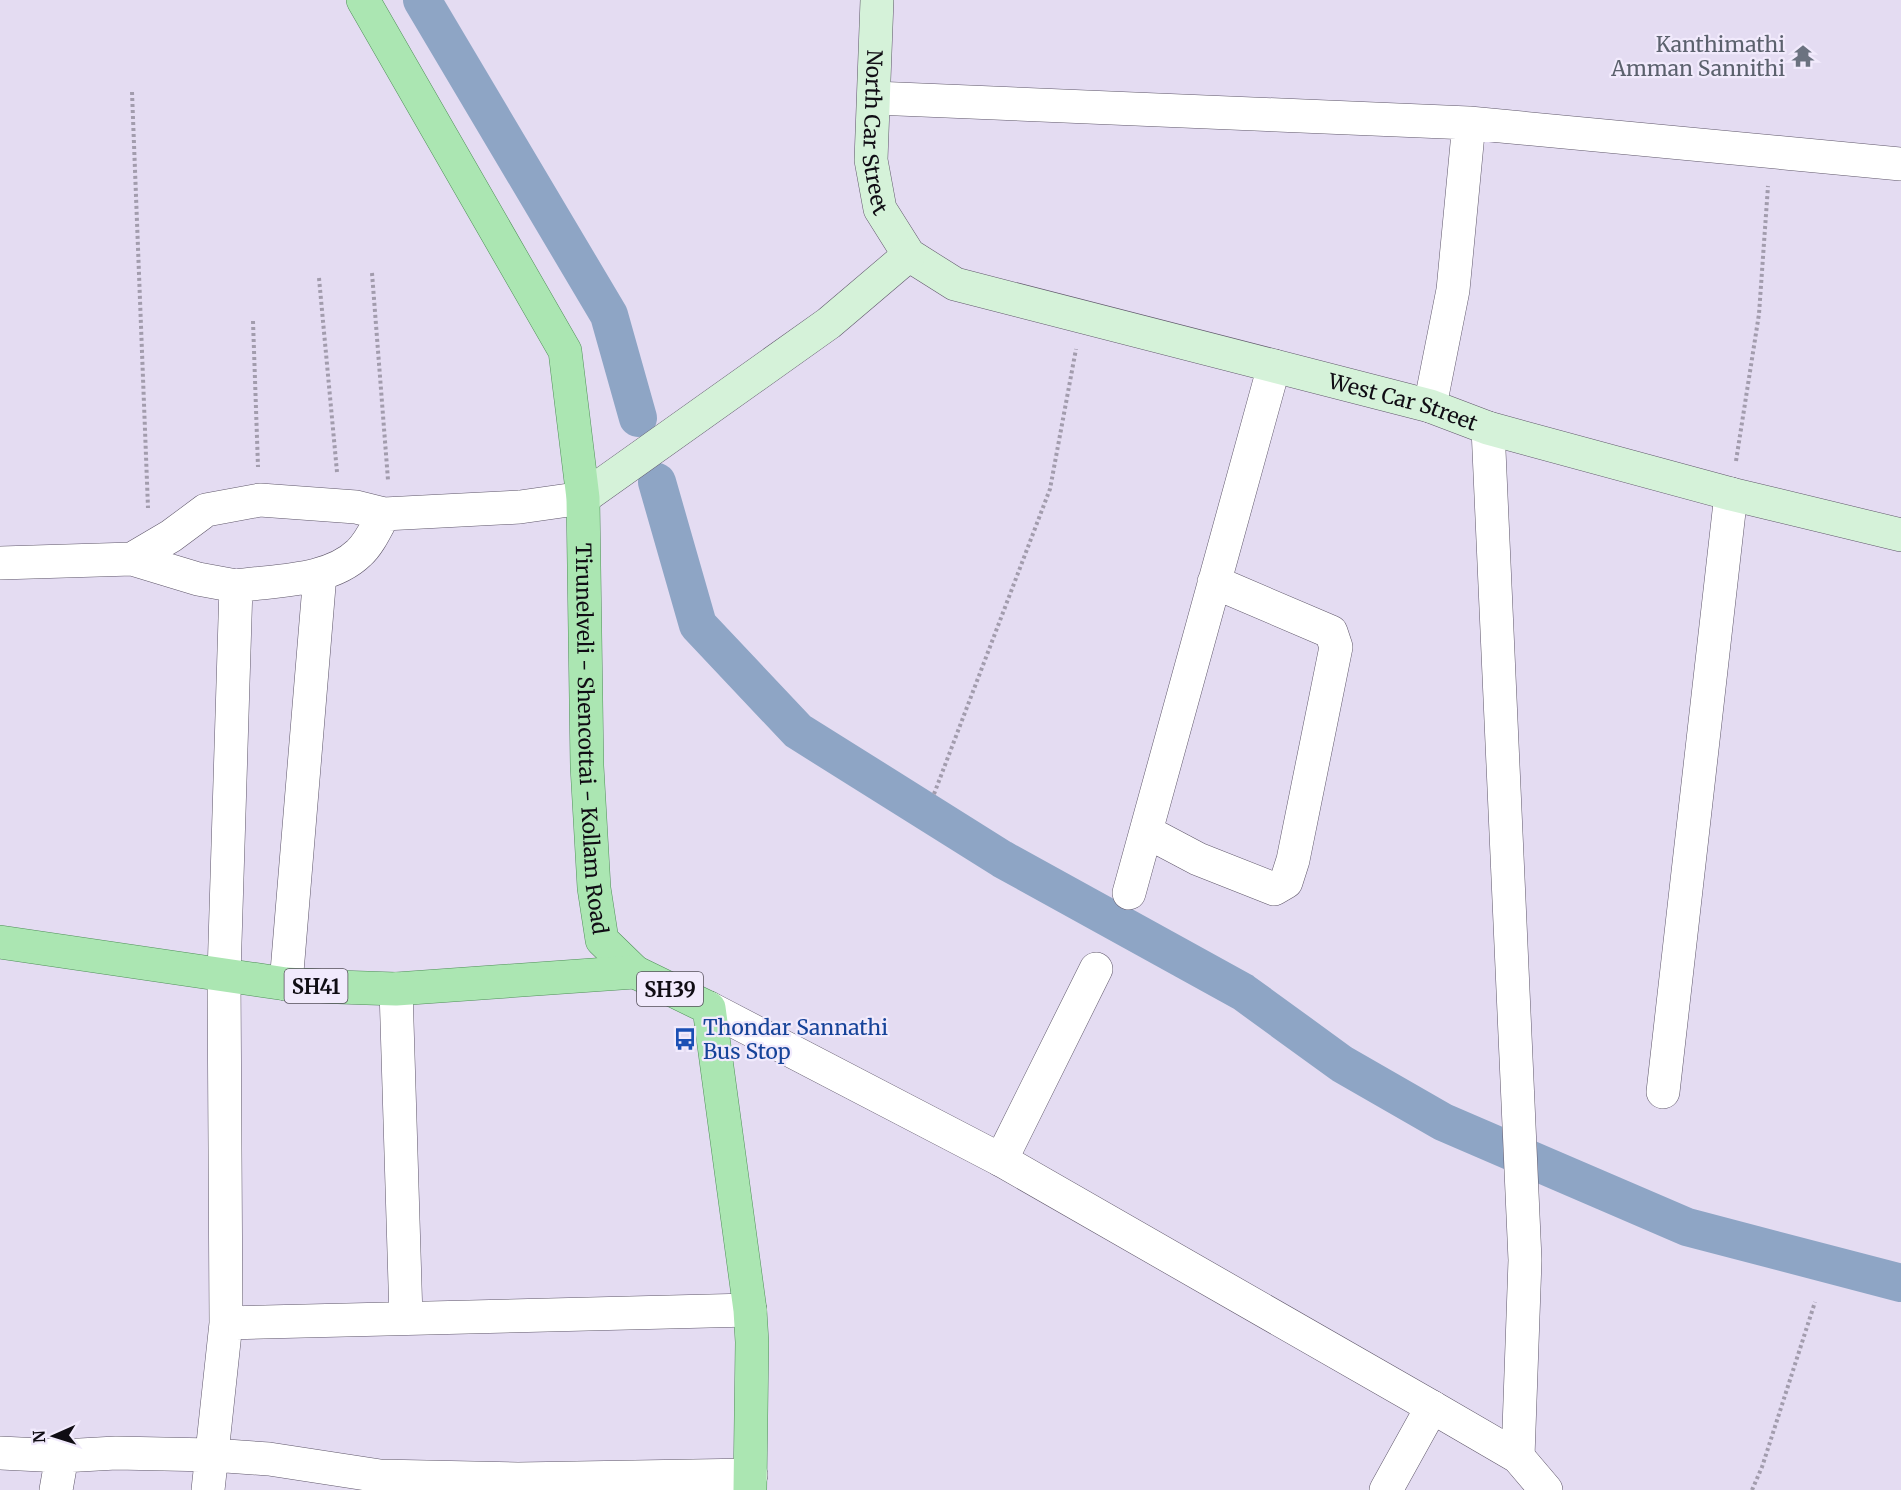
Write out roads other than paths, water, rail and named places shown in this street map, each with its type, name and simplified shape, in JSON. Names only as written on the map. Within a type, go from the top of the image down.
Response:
[{"type":"main road","name":"Tirunelveli - Shencottai - Kollam Road","points":[[363,0],[565,351],[583,498],[587,766],[594,888],[602,940],[635,972],[709,1008]]},
{"type":"main road","name":"North Car Street","points":[[877,0],[871,160],[880,209],[909,255]]},
{"type":"main road","points":[[583,498],[829,323],[909,255]]},
{"type":"main road","name":"West Car Street","points":[[909,255],[955,284],[1430,406],[1488,428],[1731,494],[1901,535]]},
{"type":"main road","name":"SH41","points":[[0,942],[286,984],[396,989],[635,972]]},
{"type":"main road","name":"SH39","points":[[709,1008],[750,1310],[750,1482]]},
{"type":"street","points":[[874,98],[1469,123],[1901,164]]},
{"type":"street","points":[[1430,406],[1453,290],[1469,123]]},
{"type":"street","points":[[1128,893],[1147,832],[1274,366]]},
{"type":"street","points":[[1488,428],[1525,1260],[1518,1457]]},
{"type":"street","points":[[1663,1092],[1731,494]]},
{"type":"street","points":[[141,553],[206,510],[260,500],[340,506],[384,514],[520,507],[583,498]]},
{"type":"street","points":[[0,563],[141,553],[198,579],[236,586],[320,574],[339,568],[361,552],[384,514]]},
{"type":"street","points":[[286,984],[320,574]]},
{"type":"street","points":[[1147,832],[1198,859],[1274,889],[1286,882],[1293,860],[1336,647],[1331,632],[1214,582]]},
{"type":"street","points":[[208,1490],[226,1323],[224,975],[236,586]]},
{"type":"street","points":[[1001,1160],[1096,969]]},
{"type":"street","points":[[396,989],[406,1318]]},
{"type":"street","points":[[709,1008],[1001,1160],[1432,1407],[1518,1457],[1546,1490]]},
{"type":"street","points":[[226,1323],[750,1310]]},
{"type":"street","points":[[1386,1490],[1432,1407]]},
{"type":"street","points":[[0,1453],[62,1456],[116,1453],[213,1455],[269,1459],[380,1476],[518,1484],[750,1482]]},
{"type":"street","points":[[56,1490],[62,1456]]},
{"type":"waterway","points":[[422,0],[609,315],[638,418]]},
{"type":"waterway","points":[[657,482],[698,625],[798,731],[1002,859],[1243,992],[1342,1064],[1443,1122],[1687,1227],[1901,1283]]},
{"type":"place","name":"Kanthimathi Amman Sannithi","points":[[1803,56]]},
{"type":"place","name":"Thondar Sannathi Bus Stop","points":[[685,1039]]}]
